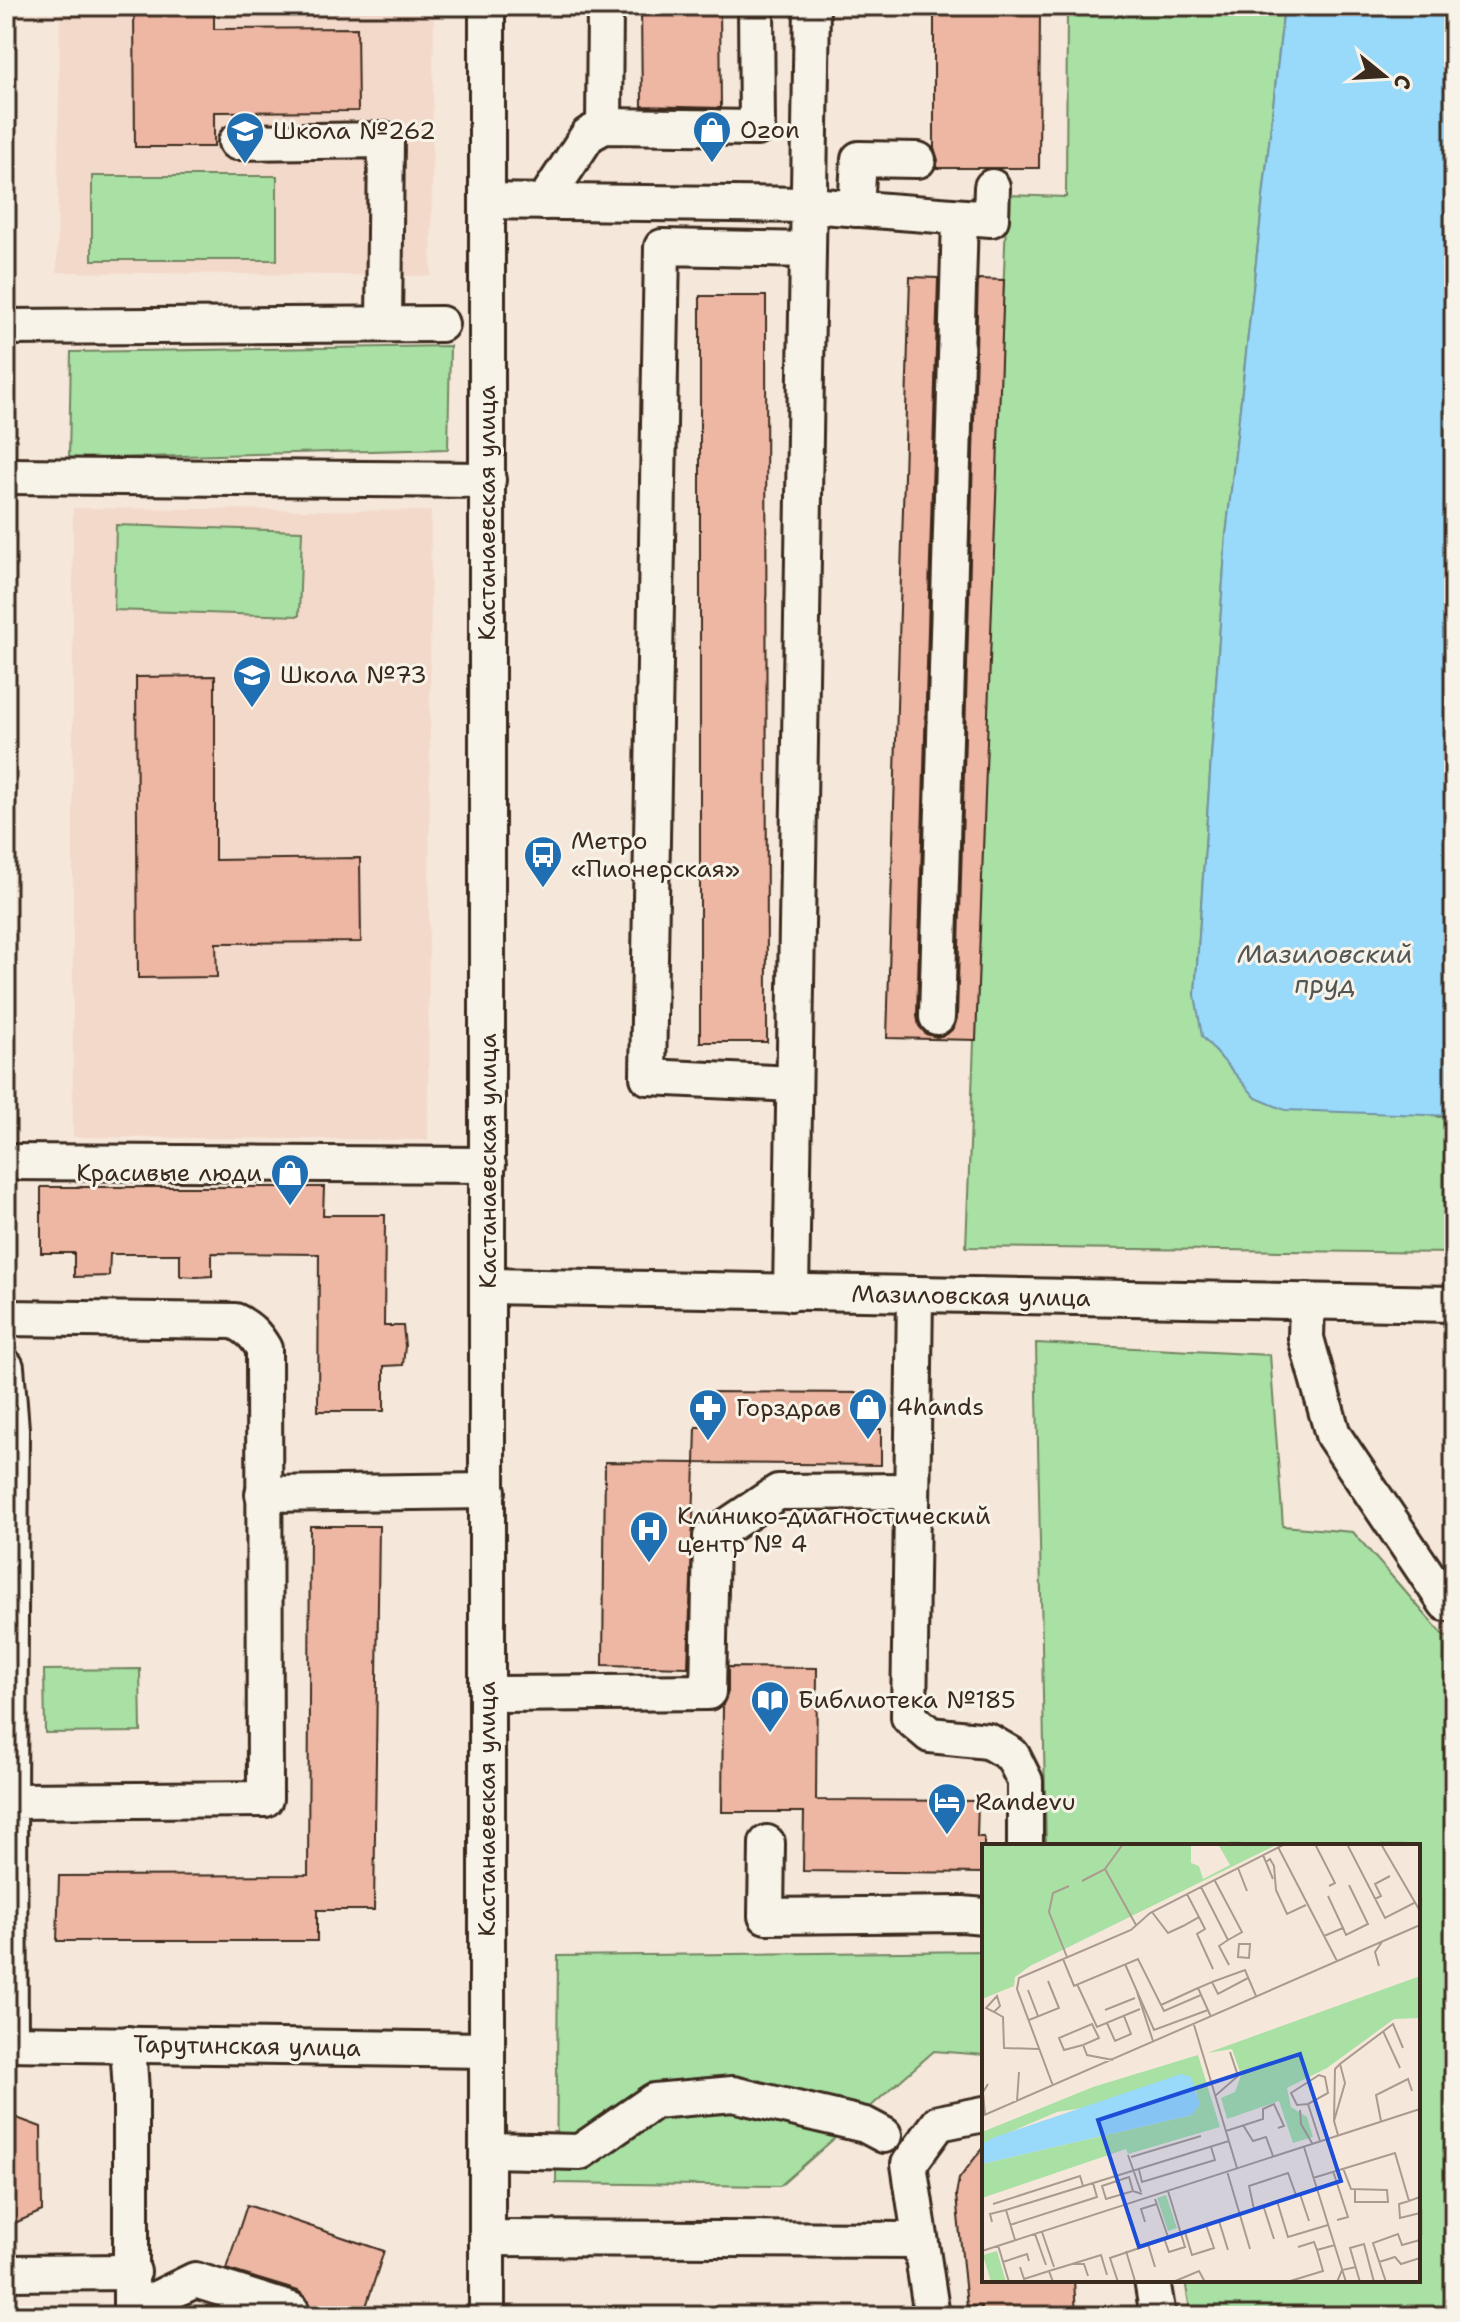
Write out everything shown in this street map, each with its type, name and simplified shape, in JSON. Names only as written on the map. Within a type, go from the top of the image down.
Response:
[{"type":"street","name":"Кастанаевская улица","points":[[487,6],[487,2316]]},
{"type":"street","points":[[604,126],[605,6]]},
{"type":"street","points":[[544,202],[588,135],[604,126],[757,128],[756,6]]},
{"type":"street","points":[[791,1293],[782,1133],[794,1084],[812,6]]},
{"type":"street","points":[[236,142],[386,140],[384,324]]},
{"type":"street","points":[[856,209],[859,159],[918,160]]},
{"type":"street","points":[[487,201],[809,205],[991,219],[992,187]]},
{"type":"street","points":[[937,1017],[960,218]]},
{"type":"street","points":[[794,1084],[648,1077],[648,1047],[662,247],[808,250]]},
{"type":"street","points":[[6,327],[441,324]]},
{"type":"street","points":[[6,476],[488,480]]},
{"type":"street","points":[[6,1162],[488,1165]]},
{"type":"street","name":"Мазиловская улица","points":[[488,1286],[1454,1304]]},
{"type":"street","points":[[915,1296],[909,1717],[930,1735],[988,1741],[1012,1755],[1025,1781],[1025,1844]]},
{"type":"street","points":[[1307,1301],[1306,1338],[1333,1435],[1446,1603],[1454,1603]]},
{"type":"street","points":[[6,1318],[235,1321],[257,1336],[264,1349],[265,1799],[9,1801]]},
{"type":"street","points":[[6,1367],[8,2043]]},
{"type":"street","points":[[263,1494],[488,1491]]},
{"type":"street","points":[[487,1694],[708,1692],[711,1537],[778,1492],[912,1491]]},
{"type":"street","points":[[767,1843],[766,1916],[982,1916]]},
{"type":"street","name":"Тарутинская улица","points":[[8,2043],[487,2050]]},
{"type":"street","points":[[128,2044],[133,2272],[131,2313]]},
{"type":"street","points":[[487,2150],[580,2152],[654,2101],[733,2094],[865,2125],[884,2135]]},
{"type":"street","points":[[932,2316],[909,2164],[939,2123],[982,2114]]},
{"type":"street","points":[[487,2238],[919,2240]]},
{"type":"street","points":[[6,2273],[133,2272]]},
{"type":"street","points":[[131,2313],[195,2280],[291,2310]]},
{"type":"street","points":[[1152,2282],[1158,2316]]},
{"type":"shaded area","name":"Школа №262","points":[[60,6],[434,6],[431,276],[57,272]]},
{"type":"shaded area","name":"Школа №73","points":[[73,508],[431,511],[428,1140],[73,1137]]},
{"type":"green space","points":[[1067,6],[1284,6],[1226,536],[1195,995],[1439,1117],[1454,1116],[1454,1253],[966,1247],[1007,195],[1066,197]]},
{"type":"green space","points":[[92,176],[277,176],[277,260],[92,260]]},
{"type":"green space","points":[[450,346],[448,449],[69,459],[71,352]]},
{"type":"green space","points":[[116,525],[302,531],[299,616],[114,610]]},
{"type":"green space","points":[[1036,1343],[1270,1355],[1283,1526],[1353,1532],[1444,1636],[1454,1637],[1454,2316],[1191,2316],[1185,2282],[1420,2282],[1420,1844],[1046,1844]]},
{"type":"green space","points":[[140,1669],[141,1732],[45,1733],[44,1670]]},
{"type":"green space","points":[[982,1951],[982,2055],[934,2051],[780,2186],[556,2183],[558,1956]]},
{"type":"water","name":"Мазиловский пруд","points":[[1284,6],[1454,6],[1454,1116],[1285,1110],[1256,1098],[1202,1036],[1195,995],[1226,536]]},
{"type":"building","points":[[134,6],[214,6],[214,29],[357,28],[358,111],[214,112],[214,147],[135,147]]},
{"type":"building","points":[[641,6],[720,6],[721,108],[642,106]]},
{"type":"building","points":[[934,6],[1040,6],[1039,168],[936,168]]},
{"type":"building","points":[[910,277],[938,278],[917,1016],[919,1026],[926,1034],[937,1037],[954,1028],[957,1018],[978,279],[1004,280],[976,1040],[887,1038]]},
{"type":"building","points":[[700,296],[766,296],[767,1042],[700,1042]]},
{"type":"building","points":[[215,676],[215,860],[360,858],[361,942],[216,943],[217,977],[138,978],[136,677]]},
{"type":"building","points":[[41,1187],[324,1187],[323,1215],[385,1215],[384,1326],[403,1326],[405,1346],[403,1365],[384,1366],[384,1411],[318,1411],[319,1254],[212,1253],[212,1276],[196,1277],[180,1276],[180,1254],[110,1254],[109,1276],[74,1277],[74,1253],[41,1253]]},
{"type":"building","points":[[707,1392],[870,1393],[869,1429],[881,1429],[881,1465],[695,1463],[696,1427],[706,1427]]},
{"type":"building","name":"Клинико-диагностический центр № 4","points":[[605,1462],[695,1463],[688,1667],[603,1665]]},
{"type":"building","points":[[310,1526],[379,1526],[374,1910],[317,1910],[317,1941],[57,1941],[59,1876],[308,1875]]},
{"type":"building","points":[[728,1667],[817,1668],[816,1800],[978,1801],[977,1837],[984,1837],[982,1873],[803,1871],[804,1812],[722,1812],[723,1704],[728,1692]]},
{"type":"building","points":[[6,2114],[41,2127],[42,2211],[6,2227]]},
{"type":"building","points":[[982,2149],[982,2282],[1074,2282],[1076,2316],[982,2316],[981,2306],[967,2306],[956,2195],[959,2179]]},
{"type":"building","points":[[247,2205],[384,2251],[363,2316],[333,2316],[310,2308],[306,2297],[298,2291],[226,2269]]},
{"type":"place","name":"Ozon","points":[[712,164]]},
{"type":"place","name":"Школа №262","points":[[245,165]]},
{"type":"place","name":"Школа №73","points":[[252,709]]},
{"type":"place","name":"Метро «Пионерская»","points":[[543,889]]},
{"type":"place","name":"Красивые люди","points":[[290,1207]]},
{"type":"place","name":"4hands","points":[[868,1441]]},
{"type":"place","name":"Горздрав","points":[[708,1442]]},
{"type":"place","name":"Клинико-диагностический центр № 4","points":[[649,1564]]},
{"type":"place","name":"Библиотека №185","points":[[770,1734]]},
{"type":"place","name":"Randevu","points":[[947,1836]]}]
